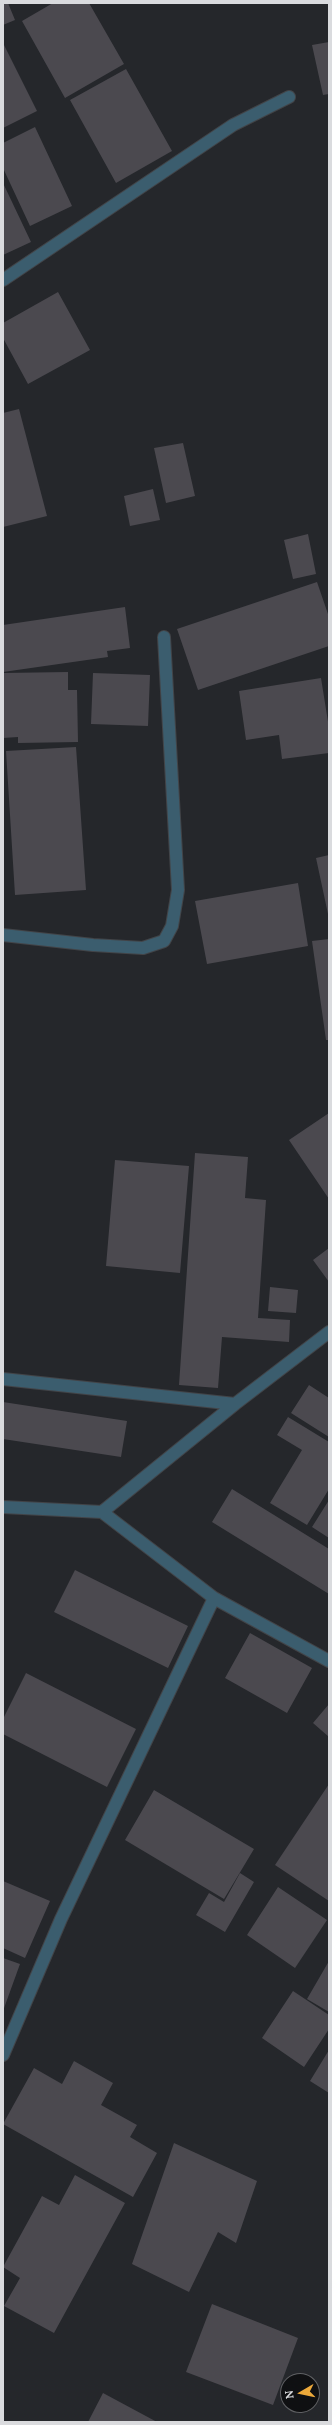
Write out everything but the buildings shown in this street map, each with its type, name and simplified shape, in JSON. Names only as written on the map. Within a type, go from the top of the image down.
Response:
[{"type":"street","points":[[3,280],[233,125],[289,97]]},
{"type":"street","points":[[3,935],[93,945],[143,948],[164,941],[172,926],[178,890],[164,637]]},
{"type":"street","points":[[102,1512],[235,1404],[329,1332]]},
{"type":"street","points":[[3,1379],[235,1404]]},
{"type":"street","points":[[3,1507],[102,1512],[214,1598],[329,1661]]},
{"type":"street","points":[[3,2055],[61,1919],[214,1598]]}]
